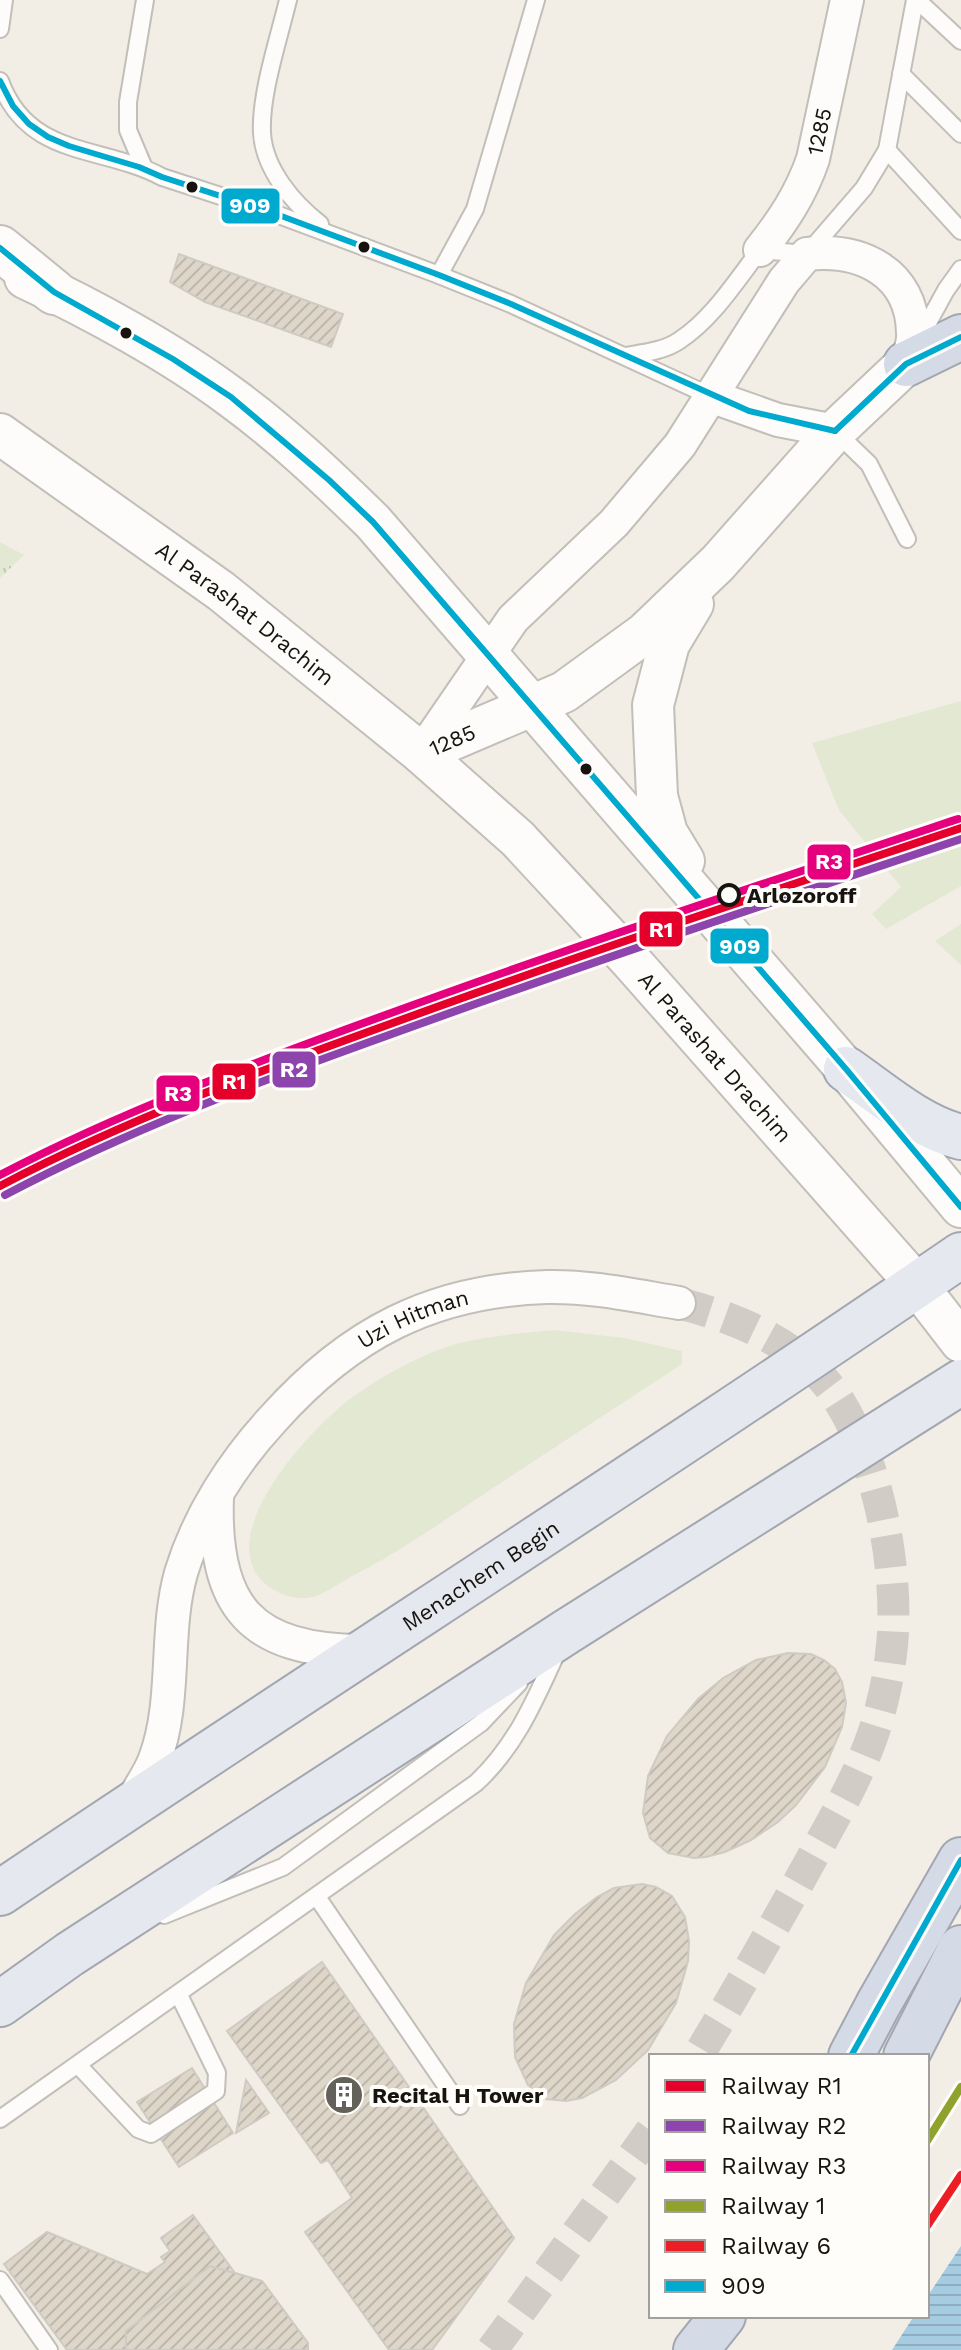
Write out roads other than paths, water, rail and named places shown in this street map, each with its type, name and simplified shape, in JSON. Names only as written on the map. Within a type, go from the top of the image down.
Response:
[{"type":"highway","points":[[906,364],[961,337]]},
{"type":"highway","points":[[852,2054],[961,1860]]},
{"type":"highway","points":[[907,2054],[961,1948]]},
{"type":"highway","points":[[676,2350],[698,2318]]},
{"type":"highway","points":[[696,2350],[721,2318]]},
{"type":"main road","points":[[0,248],[54,292]]},
{"type":"main road","points":[[846,1069],[911,1114],[961,1137]]},
{"type":"main road","name":"Menachem Begin","points":[[0,1893],[961,1255]]},
{"type":"main road","points":[[0,2004],[70,1954],[566,1632],[961,1382]]},
{"type":"street","name":"1285","points":[[760,250],[785,218],[804,184],[813,159],[847,0]]},
{"type":"street","name":"1285","points":[[421,753],[513,619],[589,549],[680,445],[784,281],[807,254]]},
{"type":"street","points":[[807,254],[844,254],[868,260],[891,279],[911,310],[914,336],[906,364]]},
{"type":"street","points":[[0,266],[54,292],[231,397],[281,437],[373,522],[725,927],[961,1207]]},
{"type":"street","name":"1285","points":[[421,753],[564,692],[645,633],[718,563],[835,431],[906,364],[961,321]]},
{"type":"street","points":[[710,396],[778,420],[835,431]]},
{"type":"street","name":"Al Parashat Drachim","points":[[0,434],[221,591],[421,753],[518,839],[630,960],[917,1285],[961,1342]]},
{"type":"street","points":[[718,563],[669,644],[653,705],[657,796],[667,833],[725,927]]},
{"type":"street","name":"Uzi Hitman","points":[[130,1805],[156,1758],[165,1714],[180,1578],[192,1537],[249,1445],[292,1397],[329,1363],[383,1326],[434,1305],[490,1292],[548,1287],[613,1292],[679,1303]]},
{"type":"street","points":[[217,1497],[216,1529],[220,1560],[229,1590],[241,1609],[258,1626],[306,1647],[362,1651]]},
{"type":"lane","points":[[0,29],[4,0]]},
{"type":"lane","points":[[144,168],[128,130],[128,102],[145,0]]},
{"type":"lane","points":[[288,0],[264,103],[262,135],[275,174],[298,207],[334,235]]},
{"type":"lane","points":[[439,275],[466,231],[475,209],[536,0]]},
{"type":"lane","points":[[625,356],[678,342],[708,315],[760,250],[807,254],[864,188],[887,150],[916,0]]},
{"type":"lane","points":[[916,0],[961,41]]},
{"type":"lane","points":[[901,74],[961,134]]},
{"type":"lane","points":[[0,81],[5,94],[35,130],[78,152],[144,168],[439,275],[710,396]]},
{"type":"lane","points":[[887,150],[961,231]]},
{"type":"lane","points":[[906,364],[961,269]]},
{"type":"lane","points":[[835,431],[869,464],[907,539]]},
{"type":"lane","points":[[0,2119],[317,1897],[461,1794],[498,1763],[528,1716],[566,1632]]},
{"type":"lane","points":[[317,1897],[460,2106]]},
{"type":"lane","points":[[78,2065],[138,2129],[151,2134],[216,2091],[217,2073],[179,1995]]},
{"type":"lane","points":[[0,2280],[49,2350]]},
{"type":"water","points":[[961,2246],[961,2350],[892,2350],[913,2318],[929,2318],[929,2294]]},
{"type":"tunnel","points":[[679,1303],[737,1322],[774,1340],[822,1378],[841,1404],[857,1435],[881,1509],[888,1548],[893,1622],[884,1696],[858,1770],[794,1891],[699,2054]]},
{"type":"tunnel","points":[[492,2350],[649,2134]]},
{"type":"rail line","name":"R3","points":[[0,1175],[140,1109],[283,1053],[596,940],[958,819]]},
{"type":"rail line","name":"R1","points":[[0,1186],[143,1118],[291,1060],[461,998],[961,828]]},
{"type":"rail line","name":"R2","points":[[5,1195],[146,1128],[291,1071],[460,1009],[961,839]]},
{"type":"rail line","name":"1","points":[[929,2138],[961,2087]]},
{"type":"rail line","name":"6","points":[[929,2223],[961,2175]]},
{"type":"place","name":"Arlozoroff","points":[[729,895]]},
{"type":"place","name":"Recital H Tower","points":[[344,2095]]}]
